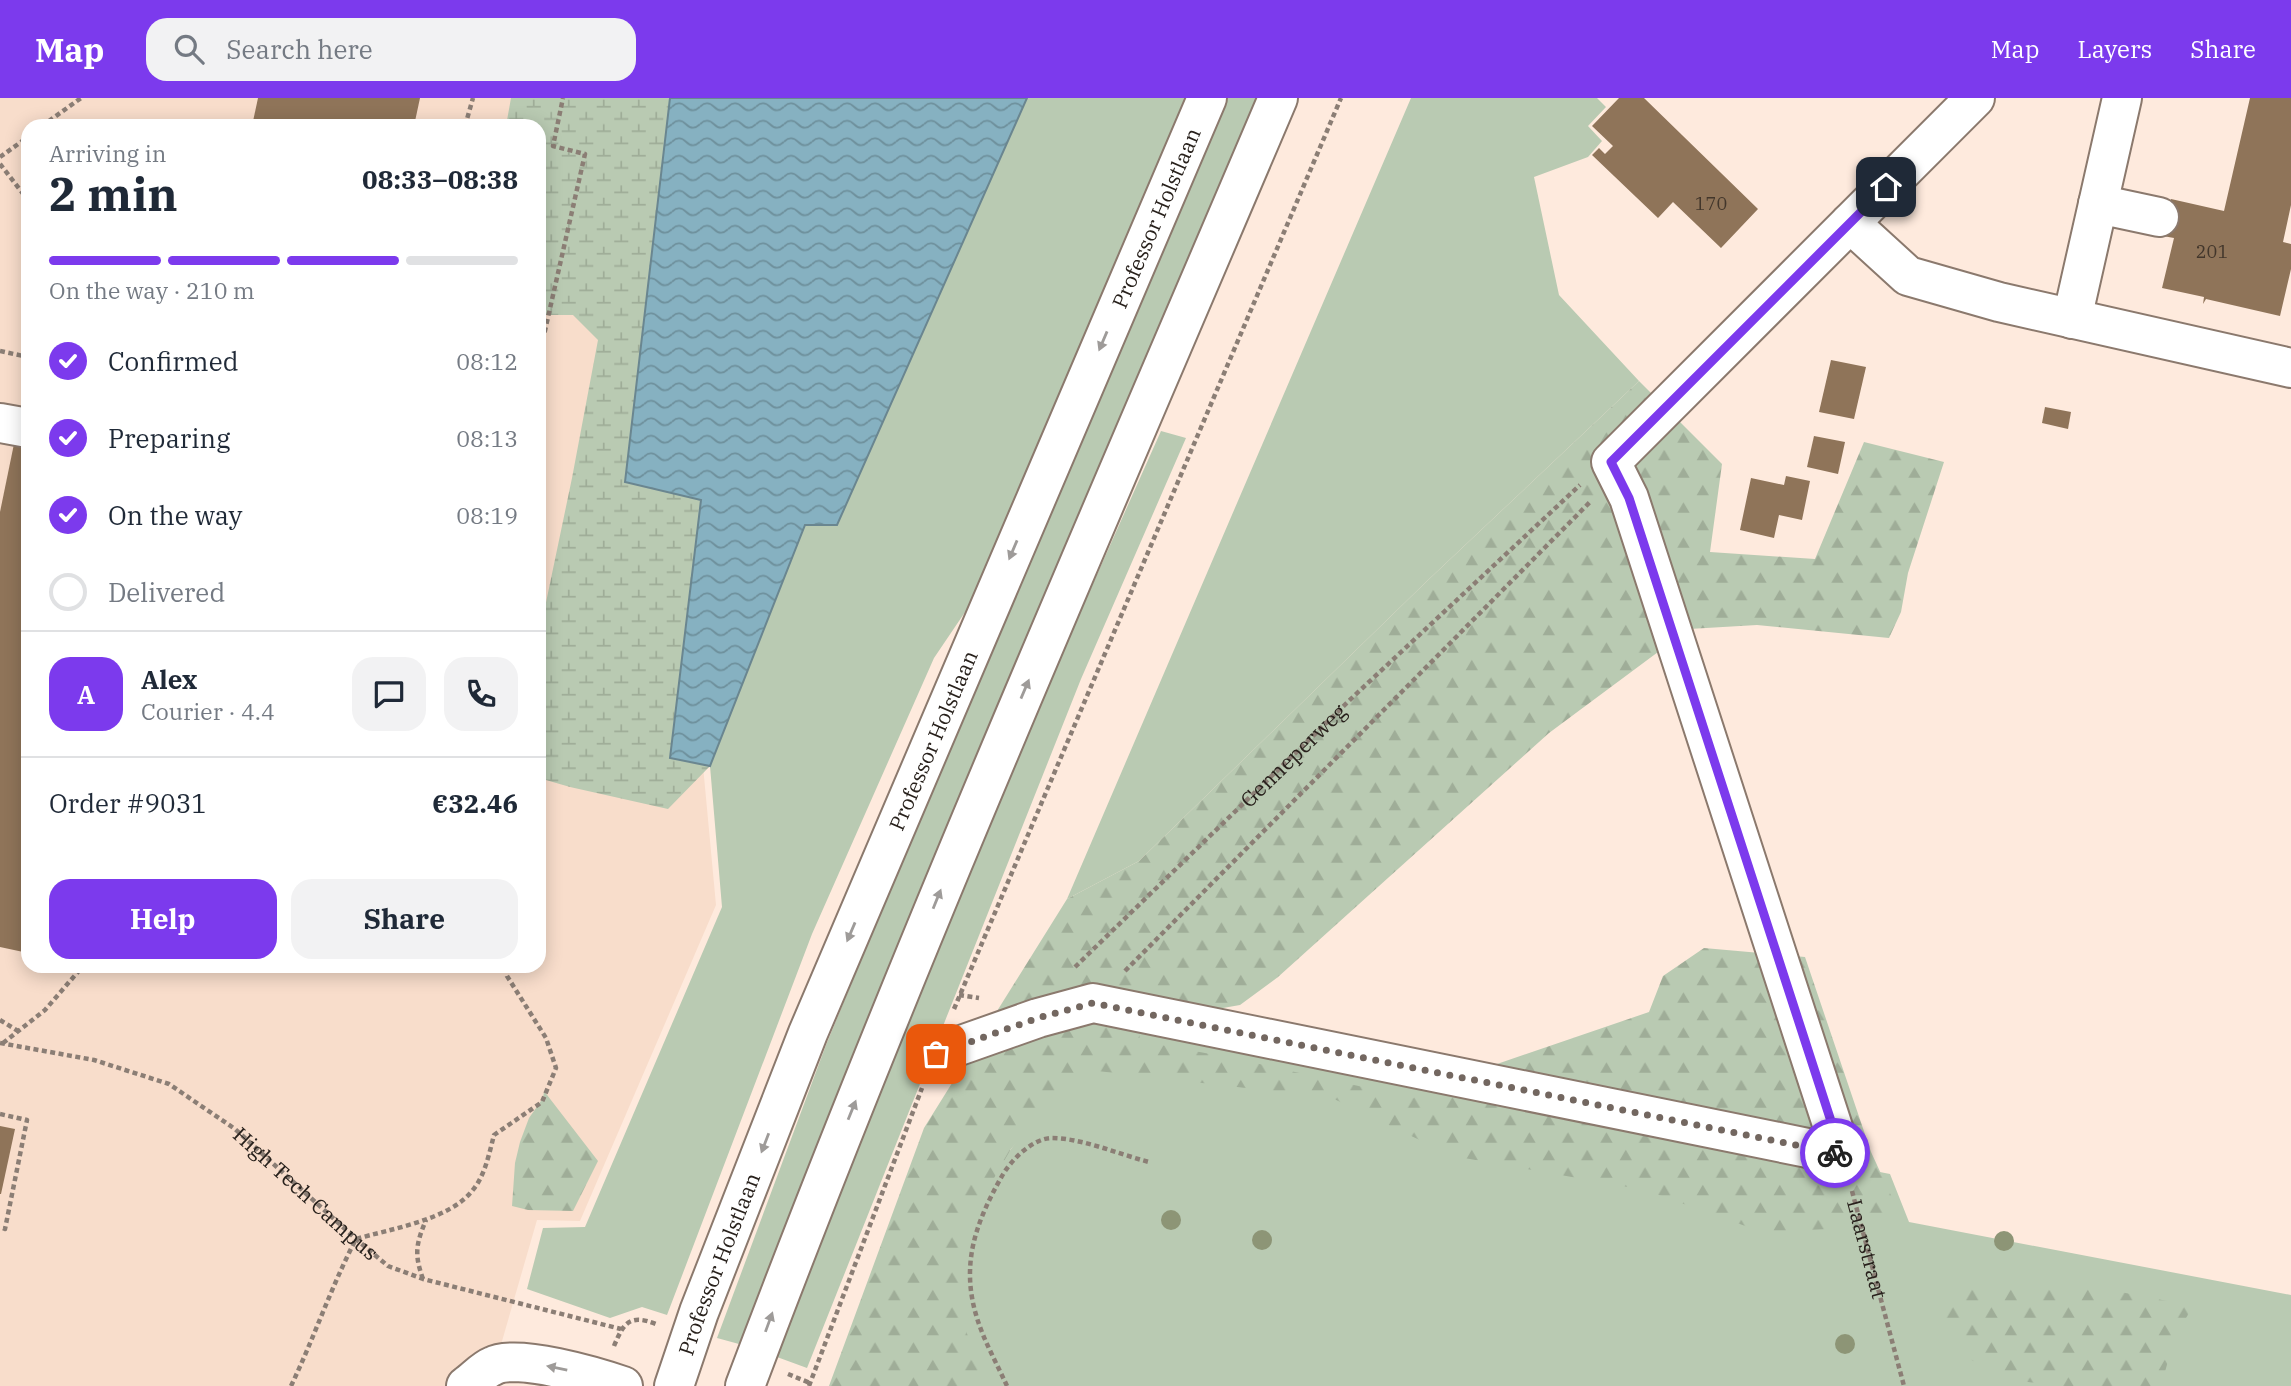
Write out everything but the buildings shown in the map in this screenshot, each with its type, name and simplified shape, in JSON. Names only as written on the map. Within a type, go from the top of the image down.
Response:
[{"type":"main road","name":"Professor Holstlaan","points":[[674,1386],[699,1312],[808,1033],[1207,98]]},
{"type":"main road","points":[[745,1386],[784,1280],[989,772],[1278,98]]},
{"type":"main road","points":[[936,1054],[1038,1018],[1093,1003],[1842,1155],[1629,498],[1615,468],[1850,223],[1975,98]]},
{"type":"main road","points":[[2072,318],[2122,98]]},
{"type":"main road","points":[[2098,204],[2159,217]]},
{"type":"main road","points":[[1850,223],[1908,276],[1999,302],[2291,368]]},
{"type":"main road","points":[[0,423],[21,428]]},
{"type":"main road","points":[[466,1386],[494,1364],[521,1362],[565,1370],[622,1386]]},
{"type":"path","points":[[52,119],[81,98]]},
{"type":"path","points":[[467,119],[472,98]]},
{"type":"path","points":[[546,331],[585,154],[553,146],[563,98]]},
{"type":"path","points":[[982,998],[959,995],[1341,98]]},
{"type":"path","points":[[0,157],[21,141]]},
{"type":"path","points":[[0,164],[21,191]]},
{"type":"path","points":[[0,351],[21,356]]},
{"type":"path","points":[[1093,1003],[1615,468]]},
{"type":"path","name":"Genneperweg","points":[[1070,973],[1355,695],[1576,489],[1615,468]]},
{"type":"path","points":[[1,1043],[45,1010],[77,973]]},
{"type":"path","points":[[290,1386],[312,1343],[336,1276],[356,1239],[426,1219],[450,1209],[472,1192],[484,1171],[494,1135],[541,1102],[556,1068],[546,1038],[506,973]]},
{"type":"path","points":[[0,1020],[18,1031]]},
{"type":"path","name":"High Tech Campus","points":[[1,1043],[94,1060],[169,1084],[235,1129],[388,1266],[423,1279],[621,1329]]},
{"type":"path","points":[[810,1384],[936,1054]]},
{"type":"path","points":[[0,1114],[27,1120],[5,1229],[0,1227]]},
{"type":"path","points":[[1007,1386],[977,1318],[969,1280],[972,1242],[984,1209],[1005,1170],[1024,1150],[1048,1138],[1080,1141],[1149,1162]]},
{"type":"path","name":"Laarstraat","points":[[1842,1155],[1904,1386]]},
{"type":"path","points":[[423,1279],[417,1263],[417,1242],[426,1219]]},
{"type":"path","name":"Professor Holstlaan","points":[[621,1329],[629,1321],[642,1319],[656,1324]]},
{"type":"path","points":[[613,1349],[621,1329]]},
{"type":"shaded area","points":[[0,98],[798,98],[702,755],[716,905],[580,1221],[537,1220],[489,1386],[0,1386]]},
{"type":"green space","points":[[511,98],[670,98],[625,482],[701,500],[670,758],[710,766],[668,809],[546,780],[546,602],[598,340],[573,315],[546,315],[546,119],[507,119]]},
{"type":"green space","points":[[1027,98],[1190,98],[982,587],[934,658],[812,934],[667,1315],[642,1307],[610,1318],[527,1289],[543,1228],[585,1227],[722,907],[710,766],[805,525],[837,524]]},
{"type":"green space","points":[[1228,98],[1258,98],[854,1054],[739,1344],[717,1338],[826,1045],[911,839]]},
{"type":"green space","points":[[1411,98],[1597,98],[1606,107],[1588,126],[1602,141],[1588,157],[1534,177],[1559,295],[1639,381],[1426,582],[1139,861],[1067,899]]},
{"type":"green space","points":[[1639,381],[1722,464],[1710,552],[1815,559],[1864,442],[1944,462],[1908,573],[1901,612],[1889,638],[1757,625],[1689,629],[1549,733],[1278,977],[1240,1005],[1138,1023],[1140,1041],[1232,1058],[1413,1098],[1497,1064],[1649,1012],[1663,976],[1704,948],[1805,957],[1871,1152],[1895,1204],[1873,1227],[1762,1232],[1645,1190],[1453,1156],[1332,1098],[1080,1069],[1011,1149],[962,1233],[962,1318],[984,1386],[829,1386],[924,1128],[1067,899],[1139,861],[1426,582]]},
{"type":"green space","points":[[1161,431],[1186,438],[1081,679],[807,1368],[777,1357],[863,1125],[1054,671]]},
{"type":"green space","points":[[1103,1020],[1890,1174],[1909,1222],[2291,1295],[2291,1386],[854,1386],[863,1357]]},
{"type":"green space","points":[[544,1091],[598,1161],[573,1211],[528,1210],[512,1206],[515,1163],[520,1142]]},
{"type":"green space","points":[[2020,1283],[2084,1285],[2193,1306],[2175,1337],[2162,1382],[2151,1386],[2060,1386],[2005,1379],[1968,1358],[1941,1327],[1947,1287]]},
{"type":"water","points":[[670,98],[1027,98],[837,525],[805,525],[710,766],[670,758],[701,500],[625,482]]},
{"type":"way so far","points":[[936,1054],[1038,1018],[1093,1003],[1835,1153]]},
{"type":"route","points":[[1835,1153],[1842,1155],[1629,498],[1611,462],[1886,187]]}]
